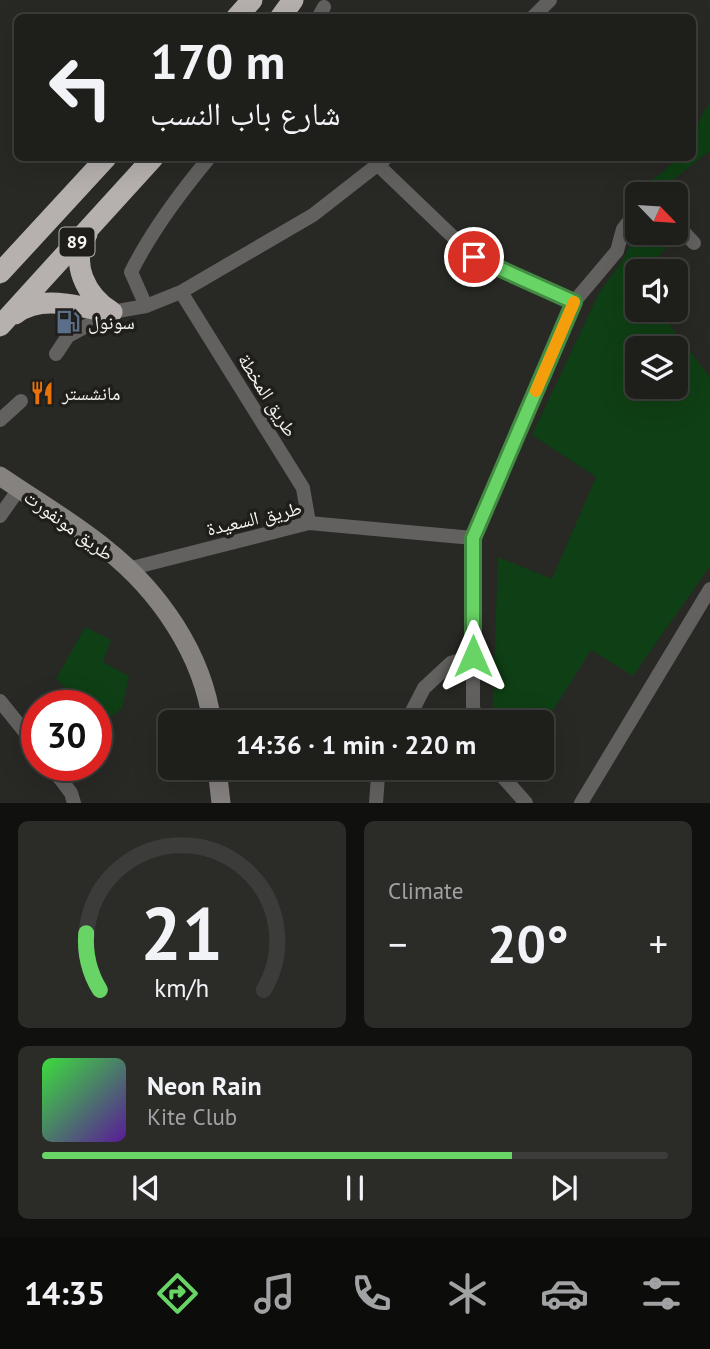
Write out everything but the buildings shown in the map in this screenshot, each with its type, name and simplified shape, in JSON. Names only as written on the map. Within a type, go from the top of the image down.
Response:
[{"type":"highway","points":[[240,14],[252,0]]},
{"type":"highway","name":"89","points":[[0,272],[103,161]]},
{"type":"highway","name":"89","points":[[0,326],[150,161]]},
{"type":"highway","points":[[93,223],[81,244],[80,270],[87,288],[100,305],[112,312]]},
{"type":"highway","points":[[0,326],[27,305],[52,302],[112,312]]},
{"type":"main road","name":"طريق مونفورت","points":[[0,476],[105,548],[162,607],[185,642],[199,673],[209,710]]},
{"type":"main road","points":[[218,780],[221,803]]},
{"type":"street","points":[[536,14],[550,0]]},
{"type":"street","points":[[146,306],[131,272],[144,246],[176,197],[206,161]]},
{"type":"street","points":[[56,354],[68,336],[112,312],[146,306],[181,292],[313,215],[382,161],[474,257],[574,302]]},
{"type":"street","points":[[475,710],[473,538],[574,302],[617,251],[625,226]]},
{"type":"street","points":[[688,237],[694,243]]},
{"type":"street","name":"طريق المخطة","points":[[181,292],[303,488],[309,523]]},
{"type":"street","points":[[0,420],[21,401]]},
{"type":"street","points":[[0,516],[19,489]]},
{"type":"street","name":"طريق السعيدة","points":[[128,569],[309,523],[473,538]]},
{"type":"street","points":[[581,803],[710,589]]},
{"type":"street","points":[[413,710],[424,688],[451,663],[473,656]]},
{"type":"street","points":[[0,701],[21,727]]},
{"type":"street","points":[[376,803],[378,780]]},
{"type":"street","points":[[506,780],[526,803]]},
{"type":"street","points":[[62,781],[71,793],[74,803]]},
{"type":"green space","points":[[710,103],[710,151],[670,182],[648,182],[675,161],[696,161],[697,129]]},
{"type":"green space","points":[[630,245],[668,245],[656,259],[625,259],[625,322],[667,322],[678,336],[625,336],[625,399],[688,399],[688,349],[710,377],[710,566],[633,676],[591,650],[553,710],[492,710],[498,557],[552,579],[596,477],[532,435],[599,293]]},
{"type":"green space","points":[[85,627],[111,640],[103,662],[129,676],[122,708],[112,716],[112,690],[68,690],[56,679]]},
{"type":"slow traffic","points":[[536,391],[574,302]]},
{"type":"place","name":"سونول","points":[[68,322]]},
{"type":"place","name":"مانشستر","points":[[42,393]]},
{"type":"route","points":[[473,656],[473,538],[574,302],[474,257]]}]
